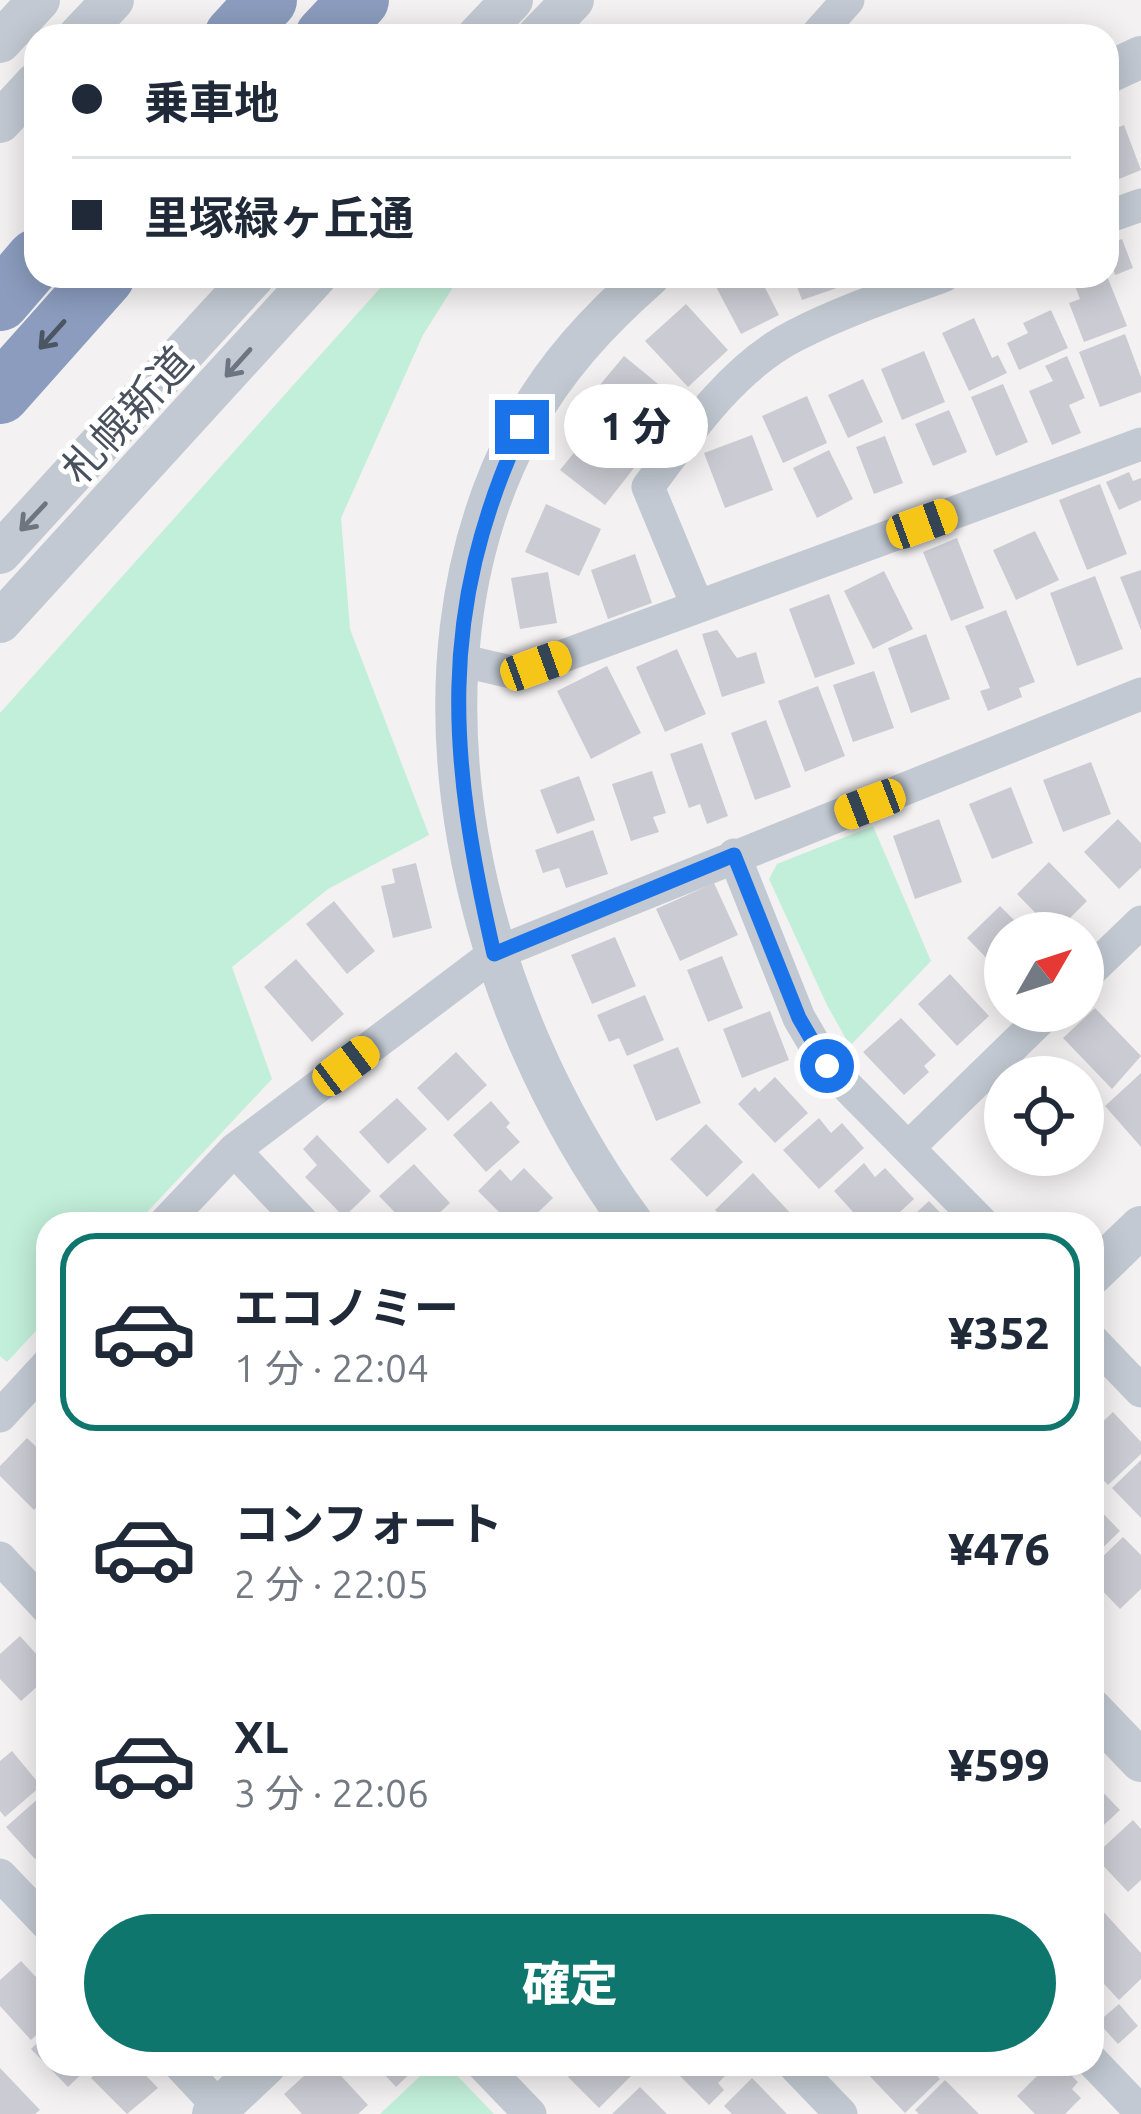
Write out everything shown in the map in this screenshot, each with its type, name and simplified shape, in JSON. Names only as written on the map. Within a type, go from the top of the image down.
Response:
[{"type":"highway","points":[[245,24],[267,0]]},
{"type":"highway","points":[[336,24],[359,0]]},
{"type":"highway","points":[[0,301],[24,273]]},
{"type":"highway","points":[[0,394],[94,288]]},
{"type":"street","points":[[0,42],[39,0]]},
{"type":"street","points":[[91,24],[112,0]]},
{"type":"street","points":[[489,24],[512,0]]},
{"type":"street","points":[[550,24],[573,0]]},
{"type":"street","points":[[827,24],[848,0]]},
{"type":"street","points":[[0,122],[24,96]]},
{"type":"street","name":"札幌新道","points":[[0,554],[243,288]]},
{"type":"street","points":[[0,622],[305,288]]},
{"type":"street","points":[[624,1212],[542,1076],[494,954],[473,863],[456,706],[478,537],[497,480],[554,376],[593,328],[637,288]]},
{"type":"street","points":[[697,605],[649,488],[680,443],[738,377],[792,336],[913,288]]},
{"type":"street","points":[[459,660],[511,672],[1141,443]]},
{"type":"street","points":[[175,1212],[234,1150],[494,954],[1141,694]]},
{"type":"street","points":[[734,855],[799,1018],[827,1066],[971,1212]]},
{"type":"street","points":[[1104,958],[1141,922]]},
{"type":"street","points":[[910,1146],[1027,1032]]},
{"type":"street","points":[[234,1150],[293,1212]]},
{"type":"street","points":[[1104,1262],[1141,1227]]},
{"type":"street","points":[[1104,1352],[1141,1391]]},
{"type":"street","points":[[0,1416],[36,1377]]},
{"type":"street","points":[[0,1558],[36,1596]]},
{"type":"street","points":[[1104,1722],[1141,1761]]},
{"type":"street","points":[[0,1875],[36,1905]]},
{"type":"street","points":[[1104,2073],[1141,2112]]},
{"type":"street","points":[[188,2076],[216,2111],[253,2076]]},
{"type":"street","points":[[494,2076],[530,2114]]},
{"type":"street","points":[[805,2076],[841,2114]]},
{"type":"green space","points":[[380,288],[452,288],[423,335],[341,518],[350,629],[429,835],[328,889],[232,967],[272,1079],[147,1212],[36,1212],[36,1331],[7,1362],[0,1356],[0,713]]},
{"type":"green space","points":[[873,826],[931,961],[850,1046],[769,879],[777,864]]},
{"type":"green space","points":[[420,2076],[458,2076],[494,2114],[380,2114]]},
{"type":"building","points":[[1124,125],[1141,170],[1119,179],[1119,127]]},
{"type":"building","points":[[1119,240],[1133,268],[1119,273]]},
{"type":"building","points":[[717,288],[765,288],[779,315],[741,334]]},
{"type":"building","points":[[798,288],[837,288],[802,300]]},
{"type":"building","points":[[1076,288],[1112,288],[1127,326],[1084,342],[1069,303],[1080,299]]},
{"type":"building","points":[[686,304],[728,350],[688,387],[645,341]]},
{"type":"building","points":[[1051,310],[1068,348],[1019,370],[1007,343],[1028,333],[1023,323]]},
{"type":"building","points":[[974,318],[992,358],[998,355],[1007,373],[969,391],[942,333]]},
{"type":"building","points":[[1125,334],[1141,377],[1141,392],[1100,407],[1079,352]]},
{"type":"building","points":[[924,351],[945,402],[902,420],[881,369]]},
{"type":"building","points":[[624,356],[680,402],[640,450],[584,404]]},
{"type":"building","points":[[1067,356],[1085,398],[1069,405],[1081,433],[1052,445],[1029,391],[1053,381],[1045,366]]},
{"type":"building","points":[[863,379],[883,422],[848,438],[828,395]]},
{"type":"building","points":[[1003,384],[1028,442],[996,456],[971,397]]},
{"type":"building","points":[[807,396],[827,443],[783,463],[762,416]]},
{"type":"building","points":[[949,410],[967,452],[933,466],[915,424]]},
{"type":"building","points":[[590,433],[634,468],[605,505],[560,470]]},
{"type":"building","points":[[752,435],[773,490],[725,508],[704,453]]},
{"type":"building","points":[[885,436],[903,483],[874,494],[856,447]]},
{"type":"building","points":[[829,450],[853,499],[817,518],[793,468]]},
{"type":"building","points":[[1129,472],[1133,481],[1141,478],[1141,500],[1119,510],[1106,482]]},
{"type":"building","points":[[1100,484],[1127,554],[1087,570],[1059,500]]},
{"type":"building","points":[[546,504],[601,529],[579,576],[525,552]]},
{"type":"building","points":[[1035,531],[1059,580],[1016,600],[993,550]]},
{"type":"building","points":[[957,538],[984,608],[951,621],[923,552]]},
{"type":"building","points":[[635,554],[652,603],[608,619],[591,570]]},
{"type":"building","points":[[1141,570],[1141,630],[1120,577]]},
{"type":"building","points":[[884,571],[913,629],[873,649],[844,591]]},
{"type":"building","points":[[548,572],[557,623],[520,629],[511,578]]},
{"type":"building","points":[[1095,576],[1123,649],[1077,666],[1050,593]]},
{"type":"building","points":[[829,594],[855,664],[815,678],[789,609]]},
{"type":"building","points":[[1006,610],[1035,682],[1019,688],[1022,697],[988,711],[980,691],[990,688],[965,626]]},
{"type":"building","points":[[717,630],[737,658],[756,652],[765,683],[722,697],[702,634]]},
{"type":"building","points":[[926,634],[950,699],[911,713],[888,648]]},
{"type":"building","points":[[677,649],[706,714],[665,732],[636,667]]},
{"type":"building","points":[[607,666],[641,733],[591,759],[557,691]]},
{"type":"building","points":[[874,671],[894,728],[853,742],[833,685]]},
{"type":"building","points":[[818,686],[845,756],[805,772],[778,701]]},
{"type":"building","points":[[766,720],[791,787],[755,800],[731,733]]},
{"type":"building","points":[[702,743],[728,816],[707,824],[700,804],[689,808],[670,754]]},
{"type":"building","points":[[1091,762],[1111,814],[1063,832],[1043,780]]},
{"type":"building","points":[[652,771],[666,813],[653,817],[659,832],[631,841],[612,784]]},
{"type":"building","points":[[579,776],[595,820],[557,834],[540,790]]},
{"type":"building","points":[[1011,787],[1033,843],[992,859],[969,804]]},
{"type":"building","points":[[939,819],[962,882],[915,899],[893,836]]},
{"type":"building","points":[[1118,819],[1141,843],[1141,868],[1119,889],[1084,852]]},
{"type":"building","points":[[593,830],[608,874],[566,888],[559,868],[543,873],[535,850]]},
{"type":"building","points":[[1049,862],[1087,901],[1076,912],[1035,912],[1017,894]]},
{"type":"building","points":[[416,863],[432,928],[393,938],[381,886],[395,883],[392,869]]},
{"type":"building","points":[[714,883],[738,935],[680,961],[656,909]]},
{"type":"building","points":[[334,901],[375,951],[347,974],[306,924]]},
{"type":"building","points":[[984,922],[984,956],[967,938]]},
{"type":"building","points":[[615,937],[636,986],[592,1004],[571,955]]},
{"type":"building","points":[[722,956],[743,1008],[708,1022],[687,970]]},
{"type":"building","points":[[296,959],[344,1014],[312,1042],[264,987]]},
{"type":"building","points":[[950,974],[984,1011],[984,1021],[957,1046],[918,1004]]},
{"type":"building","points":[[645,995],[664,1040],[627,1056],[619,1038],[609,1042],[597,1015]]},
{"type":"building","points":[[770,1011],[789,1060],[742,1078],[723,1029]]},
{"type":"building","points":[[1104,1017],[1141,1056],[1112,1089],[1104,1081],[1104,1056],[1080,1056],[1063,1038],[1069,1032],[1104,1032]]},
{"type":"building","points":[[901,1018],[936,1055],[924,1066],[929,1072],[904,1095],[863,1052]]},
{"type":"building","points":[[678,1047],[701,1103],[656,1121],[633,1065]]},
{"type":"building","points":[[456,1052],[487,1085],[448,1121],[417,1088]]},
{"type":"building","points":[[1141,1073],[1141,1147],[1105,1106]]},
{"type":"building","points":[[775,1077],[808,1113],[775,1143],[738,1104],[755,1087],[759,1092]]},
{"type":"building","points":[[397,1098],[427,1129],[388,1164],[359,1132]]},
{"type":"building","points":[[491,1101],[520,1142],[486,1172],[453,1135]]},
{"type":"building","points":[[819,1118],[831,1133],[842,1123],[864,1148],[819,1189],[783,1150]]},
{"type":"building","points":[[706,1124],[743,1162],[707,1197],[670,1159]]},
{"type":"building","points":[[317,1135],[371,1191],[349,1212],[339,1212],[305,1177],[317,1165],[303,1149]]},
{"type":"building","points":[[864,1163],[875,1177],[885,1168],[914,1199],[900,1212],[853,1212],[834,1191]]},
{"type":"building","points":[[414,1164],[450,1203],[441,1212],[394,1212],[379,1196]]},
{"type":"building","points":[[524,1168],[553,1198],[538,1212],[499,1212],[478,1191],[500,1169],[511,1181]]},
{"type":"building","points":[[753,1173],[789,1212],[717,1212]]},
{"type":"building","points":[[929,1201],[940,1212],[917,1212]]},
{"type":"building","points":[[1113,1412],[1141,1442],[1141,1454],[1108,1485],[1104,1481],[1104,1421]]},
{"type":"building","points":[[27,1438],[36,1447],[34,1510],[0,1476],[0,1466]]},
{"type":"building","points":[[1141,1460],[1141,1518],[1112,1488]]},
{"type":"building","points":[[1104,1514],[1120,1531],[1104,1546]]},
{"type":"building","points":[[1123,1537],[1141,1555],[1141,1589],[1120,1609],[1104,1592],[1104,1555]]},
{"type":"building","points":[[20,1636],[36,1654],[36,1688],[21,1701],[0,1679],[0,1654]]},
{"type":"building","points":[[12,1751],[36,1780],[36,1790],[5,1817],[0,1811],[0,1761]]},
{"type":"building","points":[[1104,1793],[1120,1810],[1104,1825]]},
{"type":"building","points":[[36,1801],[36,1858],[35,1859],[6,1827]]},
{"type":"building","points":[[1133,1820],[1141,1829],[1141,1880],[1128,1892],[1104,1867],[1104,1847]]},
{"type":"building","points":[[1104,1912],[1141,1953],[1141,1979],[1119,2000],[1104,1984]]},
{"type":"building","points":[[21,1961],[36,1977],[36,2035],[31,2040],[0,2006],[0,1980]]},
{"type":"building","points":[[1119,2004],[1138,2026],[1118,2044],[1104,2029],[1104,2017]]},
{"type":"building","points":[[0,2068],[40,2110],[0,2114]]},
{"type":"building","points":[[57,2076],[79,2076],[68,2087]]},
{"type":"building","points":[[146,2076],[158,2088],[127,2114],[91,2078]]},
{"type":"building","points":[[304,2076],[341,2076],[368,2105],[358,2114],[302,2114],[284,2094]]},
{"type":"building","points":[[386,2076],[407,2076],[396,2087]]},
{"type":"building","points":[[569,2076],[631,2076],[599,2108]]},
{"type":"building","points":[[680,2076],[725,2076],[718,2083],[724,2090],[709,2105]]},
{"type":"building","points":[[870,2076],[937,2076],[940,2079],[905,2113]]},
{"type":"building","points":[[1037,2076],[1072,2076],[1078,2082],[1072,2089],[1081,2098],[1065,2114],[1035,2114],[1017,2096]]},
{"type":"building","points":[[752,2078],[787,2114],[732,2114],[724,2106]]},
{"type":"building","points":[[945,2080],[979,2114],[919,2114],[915,2110]]},
{"type":"building","points":[[640,2087],[667,2114],[612,2114]]},
{"type":"route","points":[[522,427],[478,537],[456,706],[473,863],[494,954],[734,855],[799,1018],[827,1066]]}]
